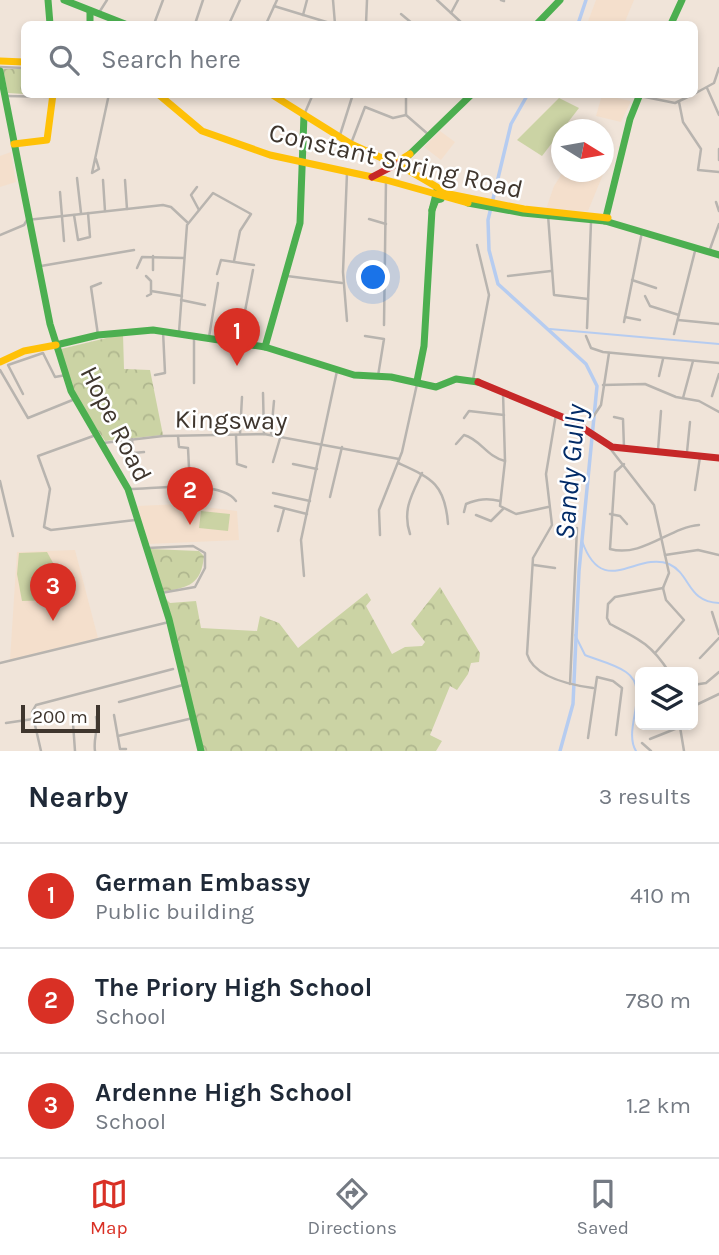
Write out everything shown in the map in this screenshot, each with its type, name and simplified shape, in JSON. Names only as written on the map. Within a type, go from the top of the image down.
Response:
[{"type":"main road","points":[[48,0],[50,21]]},
{"type":"main road","points":[[64,0],[117,21]]},
{"type":"main road","points":[[540,21],[560,0]]},
{"type":"main road","points":[[666,21],[676,0]]},
{"type":"main road","points":[[672,21],[682,0]]},
{"type":"main road","points":[[91,21],[94,13]]},
{"type":"main road","points":[[0,61],[21,62]]},
{"type":"main road","name":"Hope Road","points":[[0,69],[36,267],[56,345],[75,399],[128,489],[161,593],[201,751]]},
{"type":"main road","points":[[14,144],[47,140],[53,98]]},
{"type":"main road","name":"Constant Spring Road","points":[[163,98],[202,131],[270,155],[501,207],[548,215],[599,218],[719,253]]},
{"type":"main road","points":[[277,98],[351,144],[406,169],[436,192],[432,210],[422,374],[429,385]]},
{"type":"main road","points":[[372,177],[397,164],[468,98]]},
{"type":"main road","points":[[599,218],[637,98]]},
{"type":"main road","points":[[265,347],[283,275],[300,223],[304,115]]},
{"type":"main road","points":[[380,158],[394,161],[410,153]]},
{"type":"main road","points":[[406,169],[404,164],[410,153]]},
{"type":"main road","name":"Constant Spring Road","points":[[436,192],[463,202],[487,204]]},
{"type":"main road","points":[[432,210],[438,199],[463,202]]},
{"type":"main road","name":"Constant Spring Road","points":[[501,207],[599,218],[719,253]]},
{"type":"main road","points":[[0,362],[24,351],[98,335],[163,331],[194,334],[265,347],[337,371],[417,381],[439,387],[456,379],[473,380],[556,414],[604,442],[657,453],[719,458]]},
{"type":"main road","points":[[417,381],[424,346]]},
{"type":"street","points":[[94,13],[107,0]]},
{"type":"street","points":[[155,21],[163,0]]},
{"type":"street","points":[[196,21],[204,0]]},
{"type":"street","points":[[230,21],[240,0]]},
{"type":"street","points":[[267,21],[277,0]]},
{"type":"street","points":[[303,15],[307,0]]},
{"type":"street","points":[[333,0],[334,21]]},
{"type":"street","points":[[366,21],[367,0]]},
{"type":"street","points":[[438,0],[460,21]]},
{"type":"street","points":[[451,13],[458,0]]},
{"type":"street","points":[[274,6],[324,21]]},
{"type":"street","points":[[401,14],[409,21]]},
{"type":"street","points":[[0,69],[21,68]]},
{"type":"street","points":[[698,92],[714,83],[719,68]]},
{"type":"street","points":[[707,88],[719,115]]},
{"type":"street","points":[[7,96],[21,96]]},
{"type":"street","points":[[96,159],[108,98]]},
{"type":"street","points":[[304,115],[311,98]]},
{"type":"street","points":[[339,137],[352,98]]},
{"type":"street","points":[[406,98],[406,115],[429,135]]},
{"type":"street","points":[[656,98],[679,102],[686,98]]},
{"type":"street","points":[[679,102],[683,121],[701,149],[698,170],[719,172]]},
{"type":"street","points":[[351,144],[365,107],[393,118],[406,115]]},
{"type":"street","points":[[719,149],[719,160]]},
{"type":"street","points":[[347,173],[344,283],[347,321]]},
{"type":"street","points":[[77,178],[81,213]]},
{"type":"street","points":[[103,180],[105,211]]},
{"type":"street","points":[[125,180],[127,208]]},
{"type":"street","points":[[384,326],[386,180]]},
{"type":"street","points":[[197,187],[191,195],[199,210]]},
{"type":"street","points":[[60,192],[64,241]]},
{"type":"street","points":[[179,332],[187,223],[215,193],[250,212],[250,218],[240,231],[234,261]]},
{"type":"street","points":[[716,202],[719,211]]},
{"type":"street","points":[[0,235],[24,225],[27,220],[166,205],[187,223]]},
{"type":"street","points":[[74,214],[78,240],[90,237],[88,213]]},
{"type":"street","points":[[548,215],[555,296],[588,299]]},
{"type":"street","points":[[587,328],[588,299],[599,218]]},
{"type":"street","points":[[369,219],[386,224]]},
{"type":"street","points":[[710,249],[719,224]]},
{"type":"street","points":[[624,322],[642,232]]},
{"type":"street","points":[[473,380],[489,295],[479,265],[477,245]]},
{"type":"street","points":[[674,334],[695,247]]},
{"type":"street","points":[[36,267],[134,250]]},
{"type":"street","points":[[153,256],[153,270]]},
{"type":"street","points":[[137,268],[142,257],[184,258]]},
{"type":"street","points":[[217,274],[220,260],[234,261],[253,268],[239,342]]},
{"type":"street","points":[[508,276],[551,271]]},
{"type":"street","points":[[283,275],[344,283]]},
{"type":"street","points":[[146,276],[151,279],[152,291],[147,296]]},
{"type":"street","points":[[632,281],[656,288]]},
{"type":"street","points":[[98,335],[91,288],[101,283]]},
{"type":"street","points":[[209,337],[218,283]]},
{"type":"street","points":[[152,291],[205,305]]},
{"type":"street","points":[[645,296],[650,306],[679,315]]},
{"type":"street","points":[[625,317],[640,320]]},
{"type":"street","points":[[678,320],[719,324]]},
{"type":"street","points":[[155,375],[165,373],[163,331]]},
{"type":"street","points":[[194,334],[194,383]]},
{"type":"street","points":[[365,336],[384,339],[378,376]]},
{"type":"street","points":[[586,336],[591,348],[609,353],[719,363]]},
{"type":"street","points":[[23,394],[8,365],[43,352],[55,377],[66,375]]},
{"type":"street","points":[[593,417],[601,405],[609,353]]},
{"type":"street","points":[[659,376],[663,359]]},
{"type":"street","points":[[683,398],[693,361]]},
{"type":"street","points":[[0,370],[28,418],[75,399]]},
{"type":"street","points":[[304,576],[301,540],[337,371]]},
{"type":"street","points":[[712,396],[719,374]]},
{"type":"street","points":[[380,535],[379,510],[398,461],[417,381]]},
{"type":"street","points":[[603,385],[645,384],[699,401],[719,412]]},
{"type":"street","points":[[503,392],[505,461],[500,501],[503,509]]},
{"type":"street","points":[[263,393],[264,434]]},
{"type":"street","points":[[242,397],[237,465],[246,467]]},
{"type":"street","points":[[271,434],[274,401]]},
{"type":"street","points":[[464,418],[469,411],[504,415]]},
{"type":"street","points":[[657,453],[661,411]]},
{"type":"street","points":[[556,414],[546,470],[551,531],[534,555],[528,656],[535,667],[570,684],[593,688]]},
{"type":"street","points":[[614,417],[623,419],[624,448]]},
{"type":"street","points":[[687,456],[690,422]]},
{"type":"street","points":[[264,427],[271,427]]},
{"type":"street","name":"Kingsway","points":[[103,443],[178,436],[271,434],[398,461],[422,472]]},
{"type":"street","points":[[97,435],[38,456],[50,489],[44,527],[51,530],[138,520]]},
{"type":"street","points":[[273,462],[281,435]]},
{"type":"street","points":[[456,444],[464,435],[470,436],[493,458],[505,461]]},
{"type":"street","points":[[178,436],[179,447],[188,448],[189,468]]},
{"type":"street","points":[[132,439],[133,453],[144,452]]},
{"type":"street","points":[[604,442],[654,505],[668,566],[668,580],[663,588],[666,600],[684,620],[656,652]]},
{"type":"street","points":[[330,497],[342,447]]},
{"type":"street","points":[[695,490],[700,457]]},
{"type":"street","points":[[293,464],[317,469]]},
{"type":"street","points":[[624,464],[615,472],[610,514],[610,549],[618,551],[662,541],[683,527],[699,525]]},
{"type":"street","points":[[410,534],[406,518],[407,507],[422,472],[430,477],[443,496],[448,524]]},
{"type":"street","points":[[0,481],[13,536]]},
{"type":"street","points":[[128,489],[216,488],[231,495],[236,501]]},
{"type":"street","points":[[273,493],[310,501]]},
{"type":"street","points":[[464,512],[466,504],[475,501],[500,501]]},
{"type":"street","points":[[275,506],[307,514]]},
{"type":"street","points":[[503,509],[522,514],[548,507]]},
{"type":"street","points":[[278,531],[284,509]]},
{"type":"street","points":[[475,514],[491,521],[503,509]]},
{"type":"street","points":[[610,514],[620,516],[627,524]]},
{"type":"street","points":[[570,684],[577,528]]},
{"type":"street","points":[[147,548],[193,546],[205,553],[205,568],[195,587],[161,593]]},
{"type":"street","points":[[665,555],[698,550],[719,555]]},
{"type":"street","points":[[533,565],[555,568]]},
{"type":"street","points":[[663,588],[615,597],[607,608],[610,625],[637,636],[656,652],[665,667]]},
{"type":"street","points":[[700,657],[719,636],[712,612]]},
{"type":"street","points":[[0,663],[169,622]]},
{"type":"street","points":[[41,751],[32,710],[36,705],[173,669]]},
{"type":"street","points":[[698,684],[706,683],[719,672]]},
{"type":"street","points":[[588,738],[596,677],[613,681],[622,688],[616,735]]},
{"type":"street","points":[[119,702],[184,685]]},
{"type":"street","points":[[698,704],[719,694]]},
{"type":"street","points":[[114,715],[121,750],[125,749]]},
{"type":"street","points":[[95,751],[94,740],[99,729],[96,717]]},
{"type":"street","points":[[118,736],[193,718]]},
{"type":"street","points":[[6,723],[33,719]]},
{"type":"street","points":[[73,723],[75,751]]},
{"type":"street","points":[[650,739],[672,730]]},
{"type":"street","points":[[680,730],[684,751]]},
{"type":"street","points":[[642,743],[651,751]]},
{"type":"shaded area","points":[[596,0],[634,0],[625,21],[588,21]]},
{"type":"shaded area","points":[[601,98],[631,101],[621,122],[596,116]]},
{"type":"shaded area","points":[[440,131],[455,142],[441,160],[424,147]]},
{"type":"shaded area","points":[[11,152],[16,182],[0,187],[0,156]]},
{"type":"shaded area","points":[[557,182],[600,182],[588,211],[546,209]]},
{"type":"shaded area","points":[[181,504],[181,509],[204,507],[237,511],[239,540],[148,544],[137,506]]},
{"type":"shaded area","points":[[75,550],[98,638],[10,660],[17,552]]},
{"type":"green space","points":[[3,69],[21,69],[21,94],[8,93]]},
{"type":"green space","points":[[559,98],[579,108],[571,119],[551,119],[551,144],[542,156],[517,140]]},
{"type":"green space","points":[[123,334],[124,369],[150,370],[163,435],[105,441],[74,394],[61,349]]},
{"type":"green space","points":[[201,511],[230,514],[228,531],[199,528]]},
{"type":"green space","points":[[150,549],[199,551],[204,556],[197,579],[187,586],[163,592]]},
{"type":"green space","points":[[47,552],[57,570],[59,600],[22,601],[17,574],[19,553]]},
{"type":"green space","points":[[440,587],[480,653],[479,662],[471,663],[468,674],[457,690],[450,686],[430,735],[442,741],[436,751],[204,751],[165,598],[170,603],[196,601],[201,628],[257,631],[260,616],[279,623],[298,648],[367,593],[371,600],[366,606],[392,654],[405,647],[422,646],[425,642],[411,624]]},
{"type":"waterway","name":"Sandy Gully","points":[[579,21],[586,0]]},
{"type":"waterway","name":"Sandy Gully","points":[[526,98],[511,124],[488,220],[489,250],[498,284],[586,364],[597,386],[579,571],[573,704],[560,751]]},
{"type":"waterway","name":"Sandy Gully","points":[[550,329],[719,344]]},
{"type":"waterway","points":[[582,541],[590,558],[600,568],[610,571],[644,563],[669,564],[682,574],[701,598],[719,603]]},
{"type":"waterway","points":[[575,635],[585,655],[622,669],[633,680],[637,689],[632,731],[636,751]]},
{"type":"traffic: fast","points":[[48,0],[50,21]]},
{"type":"traffic: fast","points":[[64,0],[117,21]]},
{"type":"traffic: fast","points":[[540,21],[560,0]]},
{"type":"traffic: fast","points":[[672,21],[682,0]]},
{"type":"traffic: fast","points":[[90,11],[90,21]]},
{"type":"traffic: fast","points":[[0,71],[50,324],[71,391],[128,489],[169,619],[201,751]]},
{"type":"traffic: fast","points":[[408,156],[468,98]]},
{"type":"traffic: fast","points":[[605,221],[630,119],[638,98]]},
{"type":"traffic: fast","points":[[265,347],[300,223],[304,115]]},
{"type":"traffic: fast","points":[[417,381],[424,346],[432,210],[437,190]]},
{"type":"traffic: fast","points":[[432,210],[436,200],[441,199]]},
{"type":"traffic: fast","points":[[468,203],[523,213],[605,221],[719,255]]},
{"type":"traffic: fast","points":[[56,345],[98,335],[153,330],[265,347],[354,375],[391,377],[436,387],[456,379],[478,382]]},
{"type":"traffic: slow","points":[[0,61],[21,62]]},
{"type":"traffic: slow","points":[[14,144],[47,140],[52,98]]},
{"type":"traffic: slow","points":[[163,98],[202,131],[270,155],[386,180],[468,203]]},
{"type":"traffic: slow","points":[[277,98],[351,144],[406,169],[449,194],[524,209],[608,218]]},
{"type":"traffic: slow","points":[[392,160],[400,160],[410,154]]},
{"type":"traffic: slow","points":[[0,362],[24,351],[56,345]]},
{"type":"traffic: jam","points":[[372,177],[397,164]]},
{"type":"traffic: jam","points":[[478,382],[572,421],[612,447],[719,458]]},
{"type":"place","name":"German Embassy","points":[[237,366]]},
{"type":"place","name":"The Priory High School","points":[[190,525]]},
{"type":"place","name":"Ardenne High School","points":[[53,621]]}]
